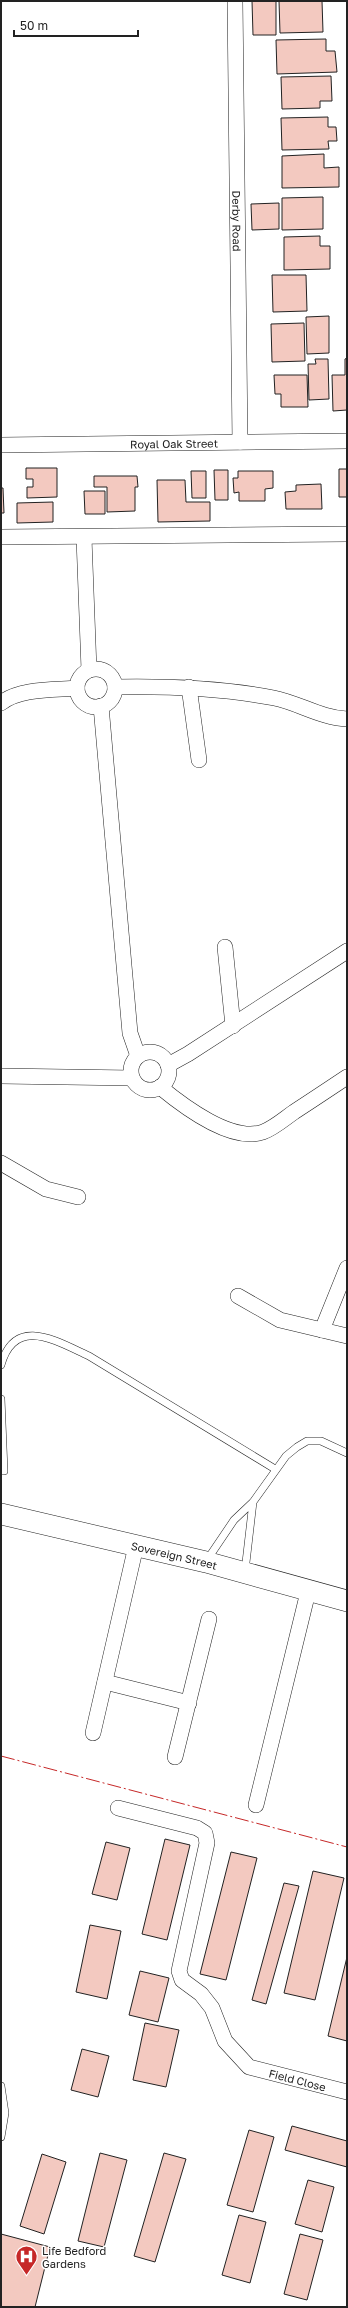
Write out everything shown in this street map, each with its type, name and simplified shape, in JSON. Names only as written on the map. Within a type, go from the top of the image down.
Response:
[{"type":"street","name":"Derby Road","points":[[235,1],[240,442]]},
{"type":"street","name":"Royal Oak Street","points":[[1,445],[347,441]]},
{"type":"street","points":[[1,537],[84,538],[347,534]]},
{"type":"street","points":[[84,538],[89,670]]},
{"type":"street","points":[[89,670],[103,670],[114,680],[115,687],[111,699],[101,706],[93,706],[84,703],[79,696],[77,688],[78,680],[89,670]]},
{"type":"street","points":[[115,687],[189,688],[275,698],[328,716],[347,719]]},
{"type":"street","points":[[1,702],[7,698],[22,694],[77,688]]},
{"type":"street","points":[[189,688],[199,760]]},
{"type":"street","points":[[101,706],[130,1033],[138,1056]]},
{"type":"street","points":[[225,947],[233,1026]]},
{"type":"street","points":[[168,1065],[233,1026],[347,951]]},
{"type":"street","points":[[146,1052],[155,1053],[163,1057],[168,1065],[169,1073],[166,1081],[160,1087],[152,1090],[144,1090],[136,1085],[132,1078],[133,1062],[138,1056],[146,1052]]},
{"type":"street","points":[[1,1076],[132,1078]]},
{"type":"street","points":[[160,1087],[186,1107],[228,1130],[241,1134],[252,1134],[262,1132],[279,1122],[347,1077]]},
{"type":"street","points":[[1,1163],[46,1189],[78,1197]]},
{"type":"street","points":[[322,1330],[347,1268]]},
{"type":"street","points":[[238,1296],[280,1320],[347,1336]]},
{"type":"street","name":"Sovereign Street","points":[[1,1514],[206,1562],[308,1592],[347,1601]]},
{"type":"street","points":[[93,1733],[136,1546]]},
{"type":"street","points":[[256,1805],[308,1592]]},
{"type":"street","points":[[175,1757],[209,1619]]},
{"type":"street","points":[[105,1682],[189,1703]]},
{"type":"street","name":"Field Close","points":[[118,1808],[197,1828],[205,1833],[208,1843],[179,1971],[182,1980],[201,1994],[212,2008],[225,2041],[249,2066],[347,2092]]},
{"type":"lane","points":[[1,1365],[4,1353],[13,1341],[24,1336],[40,1336],[60,1343],[89,1356],[276,1469]]},
{"type":"lane","points":[[1,1399],[4,1471]]},
{"type":"lane","points":[[206,1562],[234,1520],[253,1502],[286,1456],[307,1441],[321,1441],[347,1453]]},
{"type":"lane","points":[[244,1573],[253,1502]]},
{"type":"lane","points":[[1,2086],[5,2113],[1,2137]]},
{"type":"building","points":[[252,1],[276,1],[276,35],[253,35]]},
{"type":"building","points":[[279,1],[322,1],[323,32],[280,33]]},
{"type":"building","points":[[326,39],[326,51],[335,51],[337,72],[277,74],[276,40]]},
{"type":"building","points":[[331,76],[332,101],[320,101],[320,108],[282,109],[281,77]]},
{"type":"building","points":[[328,117],[328,127],[336,127],[337,141],[328,141],[329,149],[282,150],[281,118]]},
{"type":"building","points":[[324,154],[324,168],[339,167],[339,187],[282,188],[282,156]]},
{"type":"building","points":[[323,197],[323,229],[282,230],[282,198]]},
{"type":"building","points":[[279,203],[279,229],[252,230],[251,204]]},
{"type":"building","points":[[320,236],[320,246],[330,246],[330,269],[284,270],[284,237]]},
{"type":"building","points":[[272,275],[306,275],[307,311],[273,312]]},
{"type":"building","points":[[329,316],[329,353],[307,354],[306,317]]},
{"type":"building","points":[[304,323],[305,361],[272,362],[271,324]]},
{"type":"building","points":[[347,358],[347,410],[333,411],[332,375],[345,375],[345,359]]},
{"type":"building","points":[[315,359],[328,359],[329,399],[309,400],[308,364],[316,364]]},
{"type":"building","points":[[274,375],[307,375],[308,407],[281,407],[281,394],[275,394]]},
{"type":"building","points":[[26,468],[57,468],[57,497],[27,498],[27,487],[33,487],[33,479],[26,479]]},
{"type":"building","points":[[339,469],[347,469],[347,497],[339,497]]},
{"type":"building","points":[[214,470],[228,470],[228,500],[215,500]]},
{"type":"building","points":[[191,471],[206,471],[206,498],[192,498]]},
{"type":"building","points":[[238,471],[273,471],[273,488],[265,489],[265,501],[239,501],[239,492],[234,493],[233,478],[238,478]]},
{"type":"building","points":[[94,476],[137,476],[138,487],[135,487],[135,511],[107,512],[107,487],[94,487]]},
{"type":"building","points":[[157,480],[185,480],[186,502],[210,502],[210,521],[158,522]]},
{"type":"building","points":[[321,484],[322,509],[286,509],[285,492],[296,491],[296,485]]},
{"type":"building","points":[[1,488],[3,488],[4,513],[1,513]]},
{"type":"building","points":[[84,491],[105,491],[105,514],[85,514]]},
{"type":"building","points":[[53,502],[53,522],[17,523],[17,503]]},
{"type":"building","points":[[165,1839],[190,1845],[167,1940],[142,1934]]},
{"type":"building","points":[[106,1842],[130,1848],[117,1900],[92,1894]]},
{"type":"building","points":[[231,1852],[257,1858],[226,1980],[200,1974]]},
{"type":"building","points":[[313,1871],[344,1878],[315,2000],[284,1993]]},
{"type":"building","points":[[284,1883],[299,1886],[266,2004],[252,2000]]},
{"type":"building","points":[[90,1925],[121,1931],[107,1999],[76,1992]]},
{"type":"building","points":[[347,1957],[347,2041],[328,2036]]},
{"type":"building","points":[[140,1971],[169,1978],[158,2022],[129,2015]]},
{"type":"building","points":[[145,2023],[179,2030],[166,2087],[133,2080]]},
{"type":"building","points":[[82,2049],[109,2056],[98,2097],[71,2090]]},
{"type":"building","points":[[292,2126],[347,2141],[347,2167],[285,2150]]},
{"type":"building","points":[[249,2130],[274,2137],[253,2212],[227,2205]]},
{"type":"building","points":[[100,2153],[127,2160],[104,2247],[78,2241]]},
{"type":"building","points":[[164,2153],[186,2159],[155,2262],[134,2256]]},
{"type":"building","points":[[42,2154],[66,2162],[44,2234],[20,2226]]},
{"type":"building","points":[[308,2180],[334,2187],[322,2232],[295,2224]]},
{"type":"building","points":[[239,2215],[266,2222],[250,2283],[222,2275]]},
{"type":"building","name":"Life Bedford Gardens","points":[[1,2234],[50,2247],[35,2307],[1,2307]]},
{"type":"building","points":[[300,2234],[323,2240],[307,2300],[284,2294]]},
{"type":"power","points":[[1,1756],[347,1847]]},
{"type":"place","name":"Life Bedford Gardens","points":[[27,2276]]}]
